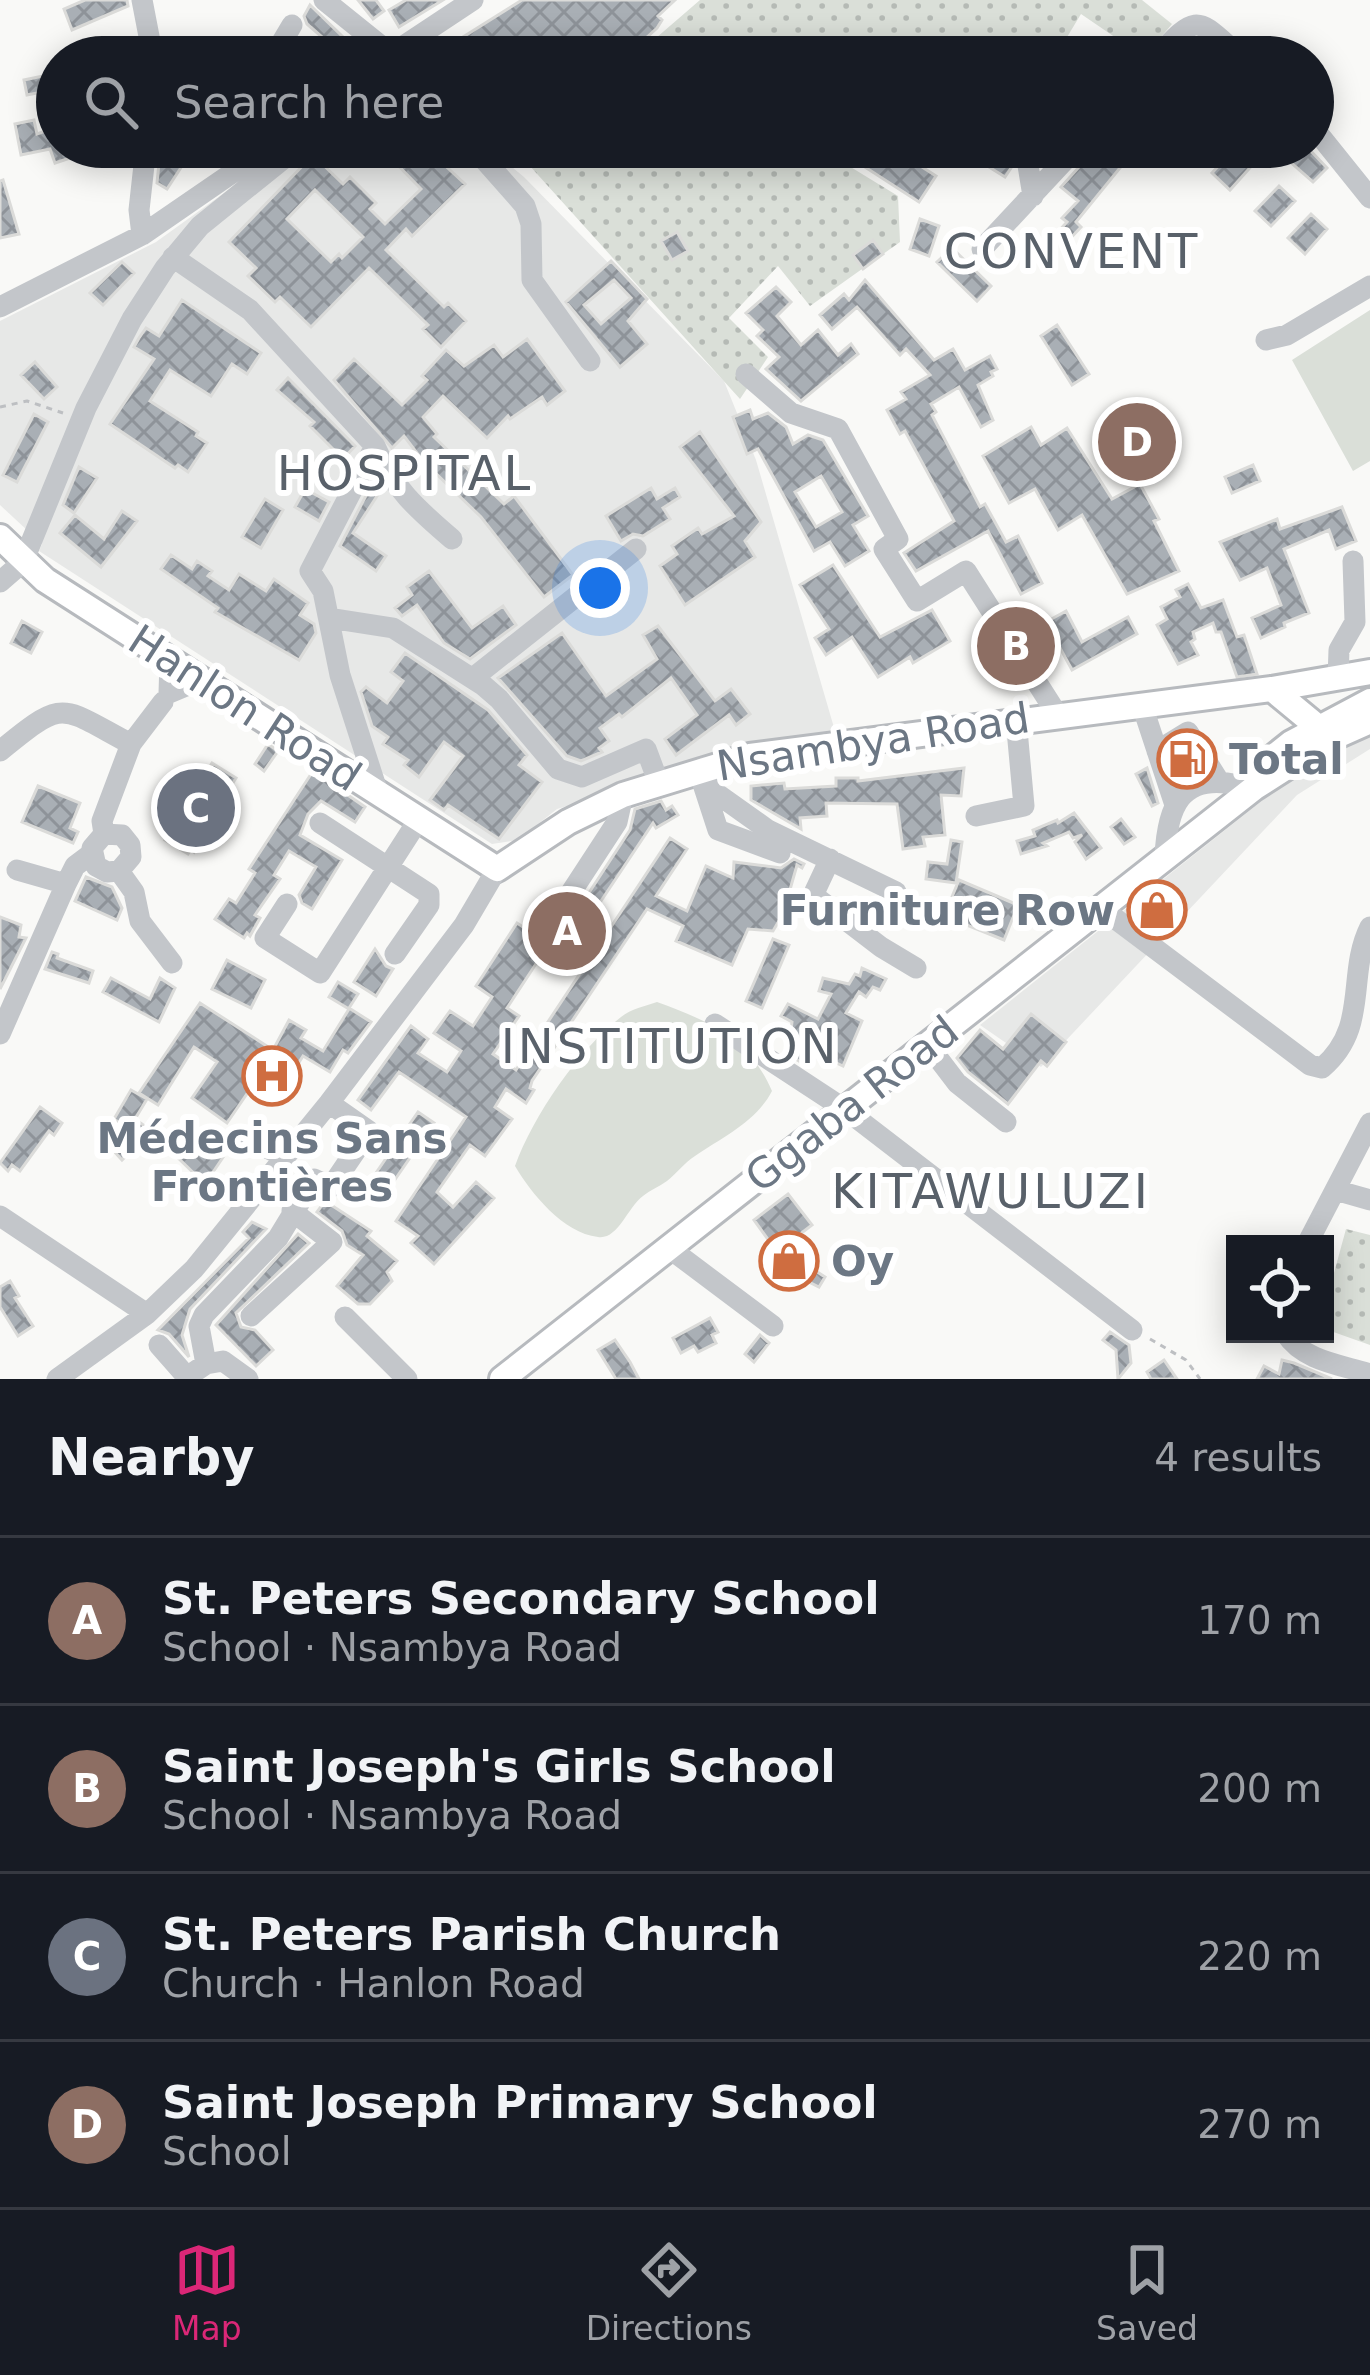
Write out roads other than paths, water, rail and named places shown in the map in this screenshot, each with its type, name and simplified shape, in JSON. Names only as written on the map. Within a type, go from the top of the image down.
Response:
[{"type":"main road","name":"Hanlon Road","points":[[0,537],[23,562],[170,661],[497,869]]},
{"type":"main road","name":"Nsambya Road","points":[[497,869],[568,822],[623,795],[750,756],[1370,672]]},
{"type":"main road","points":[[1271,689],[1326,732]]},
{"type":"main road","points":[[1326,732],[1370,700]]},
{"type":"main road","points":[[1326,732],[1370,721]]},
{"type":"main road","name":"Ggaba Road","points":[[1203,830],[1228,783],[1291,743],[1326,732]]},
{"type":"main road","name":"Ggaba Road","points":[[502,1379],[1326,732]]},
{"type":"street","points":[[142,0],[149,36]]},
{"type":"street","points":[[324,0],[367,36]]},
{"type":"street","points":[[418,36],[473,0]]},
{"type":"street","points":[[1177,36],[1193,23],[1217,36]]},
{"type":"street","points":[[285,36],[292,25]]},
{"type":"street","points":[[1334,153],[1370,198]]},
{"type":"street","points":[[142,235],[139,210],[144,168]]},
{"type":"street","points":[[236,168],[237,172]]},
{"type":"street","points":[[0,308],[142,235],[242,168]]},
{"type":"street","points":[[0,582],[23,562],[81,422],[132,319],[200,226],[272,168]]},
{"type":"street","points":[[492,168],[525,206],[531,224],[532,280],[590,361]]},
{"type":"street","points":[[1028,168],[1033,196]]},
{"type":"street","points":[[982,249],[1058,168]]},
{"type":"street","points":[[173,257],[250,310],[375,446],[401,495],[452,538]]},
{"type":"street","points":[[1266,340],[1287,335],[1370,286]]},
{"type":"street","points":[[746,374],[791,413],[838,429],[898,539],[884,549],[917,601],[966,571],[1057,714]]},
{"type":"street","points":[[375,446],[311,565],[311,577],[323,591],[340,675],[378,793]]},
{"type":"street","points":[[472,678],[636,549]]},
{"type":"street","points":[[1338,678],[1339,650],[1355,622],[1353,561]]},
{"type":"street","points":[[329,618],[393,628],[472,678],[499,699],[558,770],[582,777],[646,749],[658,781]]},
{"type":"street","points":[[104,834],[102,821],[131,744],[163,702]]},
{"type":"street","points":[[1142,705],[1174,802],[1165,857]]},
{"type":"street","points":[[0,751],[47,713],[69,711],[131,744]]},
{"type":"street","points":[[976,816],[1024,806],[1016,719]]},
{"type":"street","points":[[1157,751],[1188,732],[1228,783]]},
{"type":"street","points":[[701,769],[718,830],[780,853]]},
{"type":"street","points":[[701,769],[714,792],[769,830],[896,892]]},
{"type":"street","points":[[1174,802],[1207,782],[1228,783]]},
{"type":"street","points":[[553,920],[617,821],[623,795]]},
{"type":"street","points":[[287,904],[265,938],[320,973],[419,819]]},
{"type":"street","points":[[320,823],[428,894],[429,905],[394,954]]},
{"type":"street","points":[[104,834],[122,835],[130,844],[128,863],[119,871],[101,870],[92,854],[94,842],[104,834]]},
{"type":"street","points":[[0,1034],[75,866],[92,854]]},
{"type":"street","points":[[830,859],[815,891],[817,898],[916,968]]},
{"type":"street","points":[[17,869],[66,884]]},
{"type":"street","points":[[57,1379],[148,1314],[194,1269],[329,1103],[464,925],[497,869]]},
{"type":"street","points":[[119,871],[134,892],[140,921],[172,964]]},
{"type":"street","points":[[1101,908],[1310,1065],[1322,1068],[1338,1056],[1347,1038],[1360,986],[1359,956],[1370,927]]},
{"type":"street","points":[[715,1024],[846,1110],[1132,1330]]},
{"type":"street","points":[[928,1045],[958,1083],[1006,1122]]},
{"type":"street","points":[[206,1364],[201,1321],[278,1238],[314,1179],[332,1187],[369,1131],[329,1103]]},
{"type":"street","points":[[1312,1235],[1370,1123]]},
{"type":"street","points":[[241,1135],[285,1157]]},
{"type":"street","points":[[1335,1190],[1370,1199]]},
{"type":"street","points":[[251,1316],[332,1242],[292,1211]]},
{"type":"street","points":[[0,1216],[148,1314]]},
{"type":"street","points":[[669,1248],[772,1326]]},
{"type":"street","points":[[345,1317],[407,1379]]},
{"type":"street","points":[[1292,1343],[1310,1355],[1370,1374]]},
{"type":"street","points":[[159,1345],[188,1377],[206,1364],[223,1360],[248,1379]]},
{"type":"place","name":"Saint Joseph Primary School","points":[[1137,442]]},
{"type":"place","name":"Saint Joseph's Girls School","points":[[1016,646]]},
{"type":"place","name":"Total","points":[[1187,759]]},
{"type":"place","name":"St. Peters Parish Church","points":[[196,808]]},
{"type":"place","name":"Furniture Row","points":[[1157,910]]},
{"type":"place","name":"St. Peters Secondary School","points":[[567,931]]},
{"type":"place","name":"Médecins Sans Frontières","points":[[272,1076]]},
{"type":"place","name":"Oy","points":[[789,1261]]},
{"type":"district","name":"CONVENT","points":[[1072,251]]},
{"type":"district","name":"HOSPITAL","points":[[405,473]]},
{"type":"district","name":"INSTITUTION","points":[[670,1046]]},
{"type":"district","name":"KITAWULUZI","points":[[991,1191]]}]
